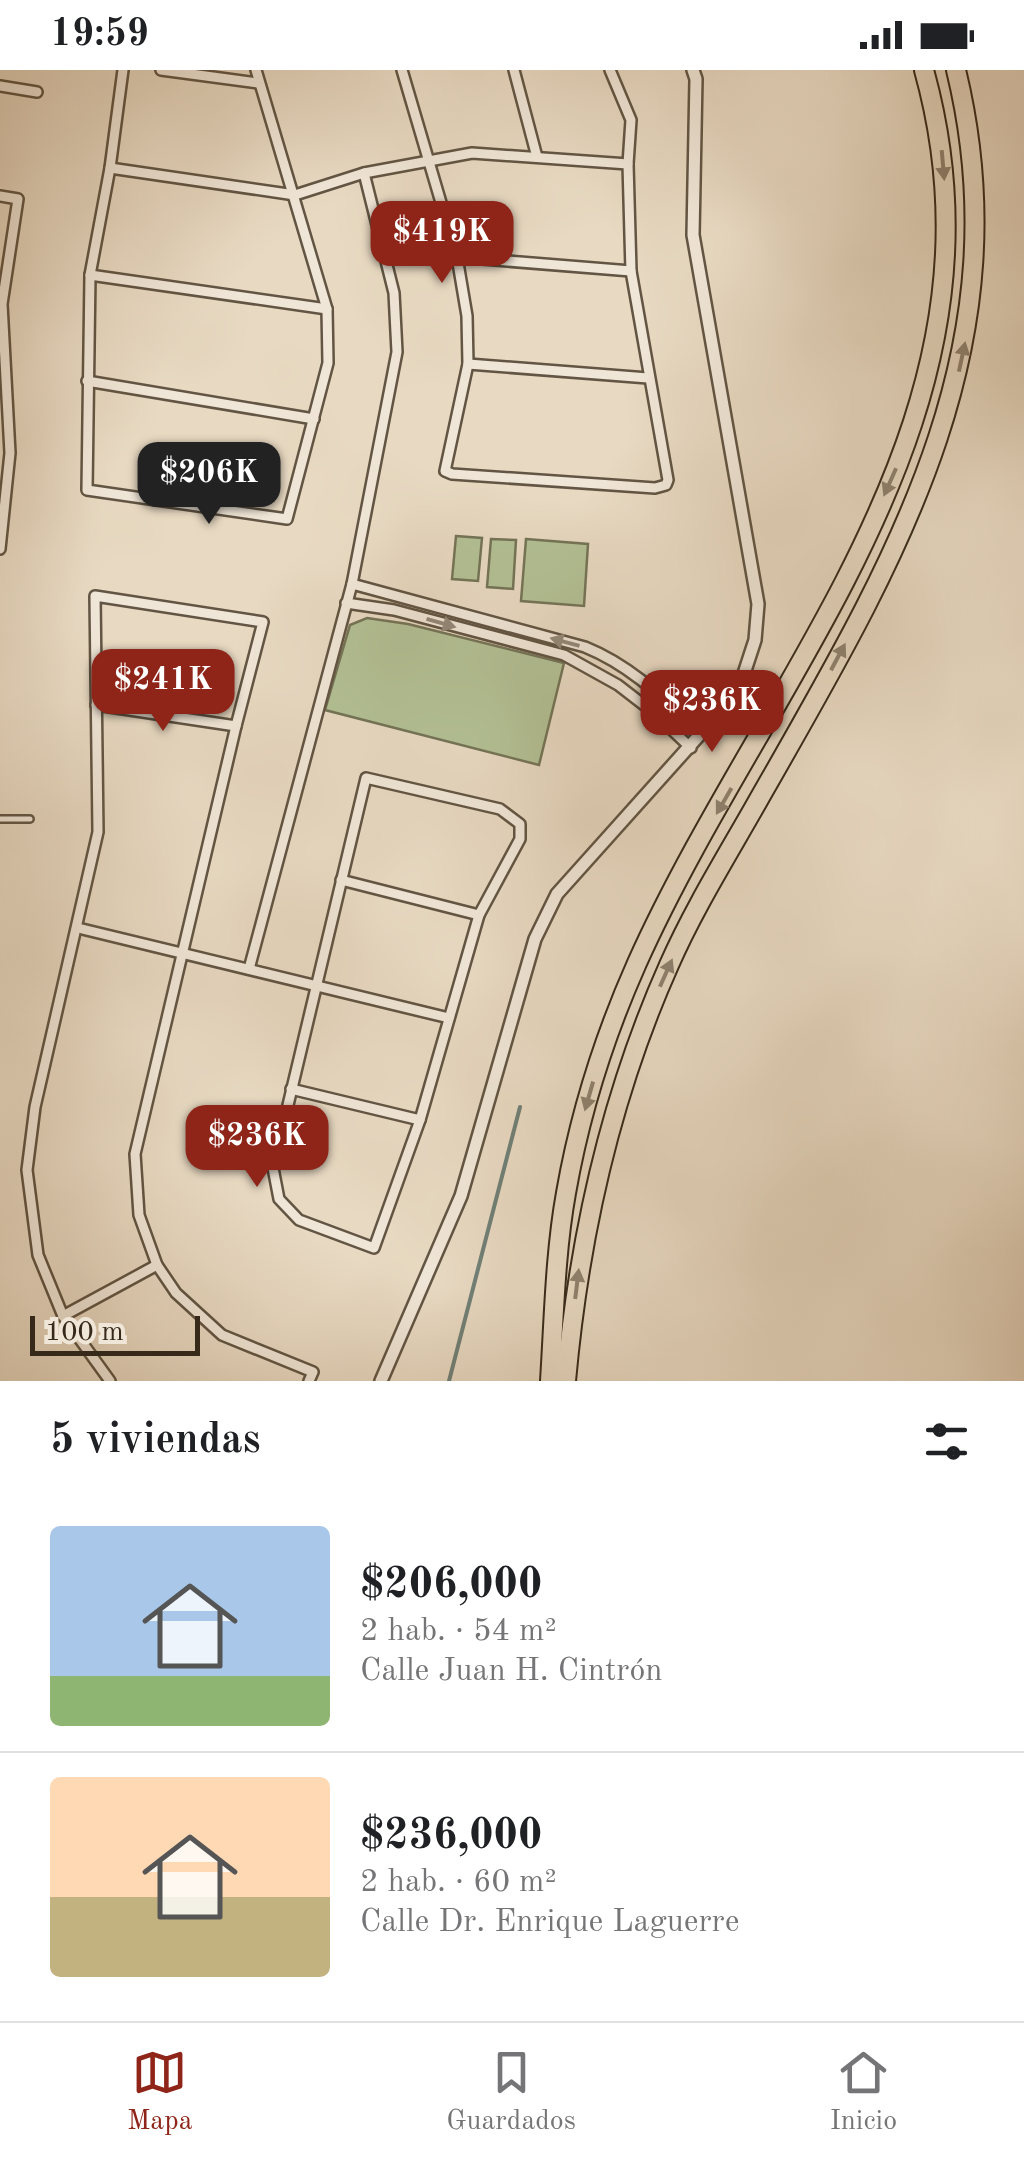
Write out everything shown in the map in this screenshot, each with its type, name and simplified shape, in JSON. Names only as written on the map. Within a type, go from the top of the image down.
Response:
[{"type":"highway","points":[[550,1381],[566,1196],[582,1118],[614,1018],[656,924],[828,614],[898,464],[927,376],[941,308],[947,242],[942,147],[924,70]]},
{"type":"highway","points":[[566,1381],[584,1234],[604,1151],[639,1037],[670,961],[695,913],[883,570],[951,399],[969,321],[977,218],[970,143],[956,70]]},
{"type":"street","points":[[123,70],[90,275],[87,490],[288,520],[328,363],[326,309],[256,70]]},
{"type":"street","points":[[161,70],[258,83]]},
{"type":"street","points":[[402,70],[458,256],[467,316],[468,364],[445,470],[452,474],[655,488],[666,486],[668,480],[631,271],[631,120],[610,70]]},
{"type":"street","points":[[514,70],[536,157]]},
{"type":"street","points":[[381,1381],[461,1196],[535,939],[557,894],[738,692],[755,640],[758,604],[693,235],[693,70]]},
{"type":"street","points":[[0,86],[37,92]]},
{"type":"street","points":[[110,168],[295,196],[364,173],[472,152],[628,164]]},
{"type":"street","points":[[248,969],[352,584],[397,352],[394,293],[364,173]]},
{"type":"street","points":[[0,196],[18,199],[1,304],[10,453],[0,550]]},
{"type":"street","points":[[458,256],[631,271]]},
{"type":"street","points":[[90,275],[326,309]]},
{"type":"street","points":[[468,364],[648,378]]},
{"type":"street","points":[[87,382],[314,418]]},
{"type":"street","points":[[352,584],[610,657],[638,676],[702,734]]},
{"type":"street","points":[[110,1381],[64,1316],[38,1255],[27,1170],[34,1107],[98,832],[95,596],[264,622],[135,1154],[139,1215],[157,1265],[176,1293],[222,1335],[313,1372],[310,1381]]},
{"type":"street","points":[[346,603],[394,610],[564,656],[618,685],[690,748]]},
{"type":"street","points":[[96,705],[236,726]]},
{"type":"street","points":[[366,778],[500,809],[520,824],[520,839],[479,915],[420,1120],[374,1248],[298,1220],[279,1199],[273,1168],[366,778]]},
{"type":"street","points":[[340,880],[479,915]]},
{"type":"street","points":[[78,928],[449,1018]]},
{"type":"street","points":[[290,1089],[420,1120]]},
{"type":"street","points":[[64,1316],[157,1265]]},
{"type":"lane","points":[[0,819],[30,819]]},
{"type":"green space","points":[[456,536],[482,538],[478,581],[452,579]]},
{"type":"green space","points":[[491,539],[516,540],[513,589],[487,587]]},
{"type":"green space","points":[[526,539],[588,544],[584,606],[521,601]]},
{"type":"green space","points":[[367,618],[408,624],[564,663],[539,765],[325,710],[350,625]]},
{"type":"waterway","points":[[449,1381],[520,1107]]}]
